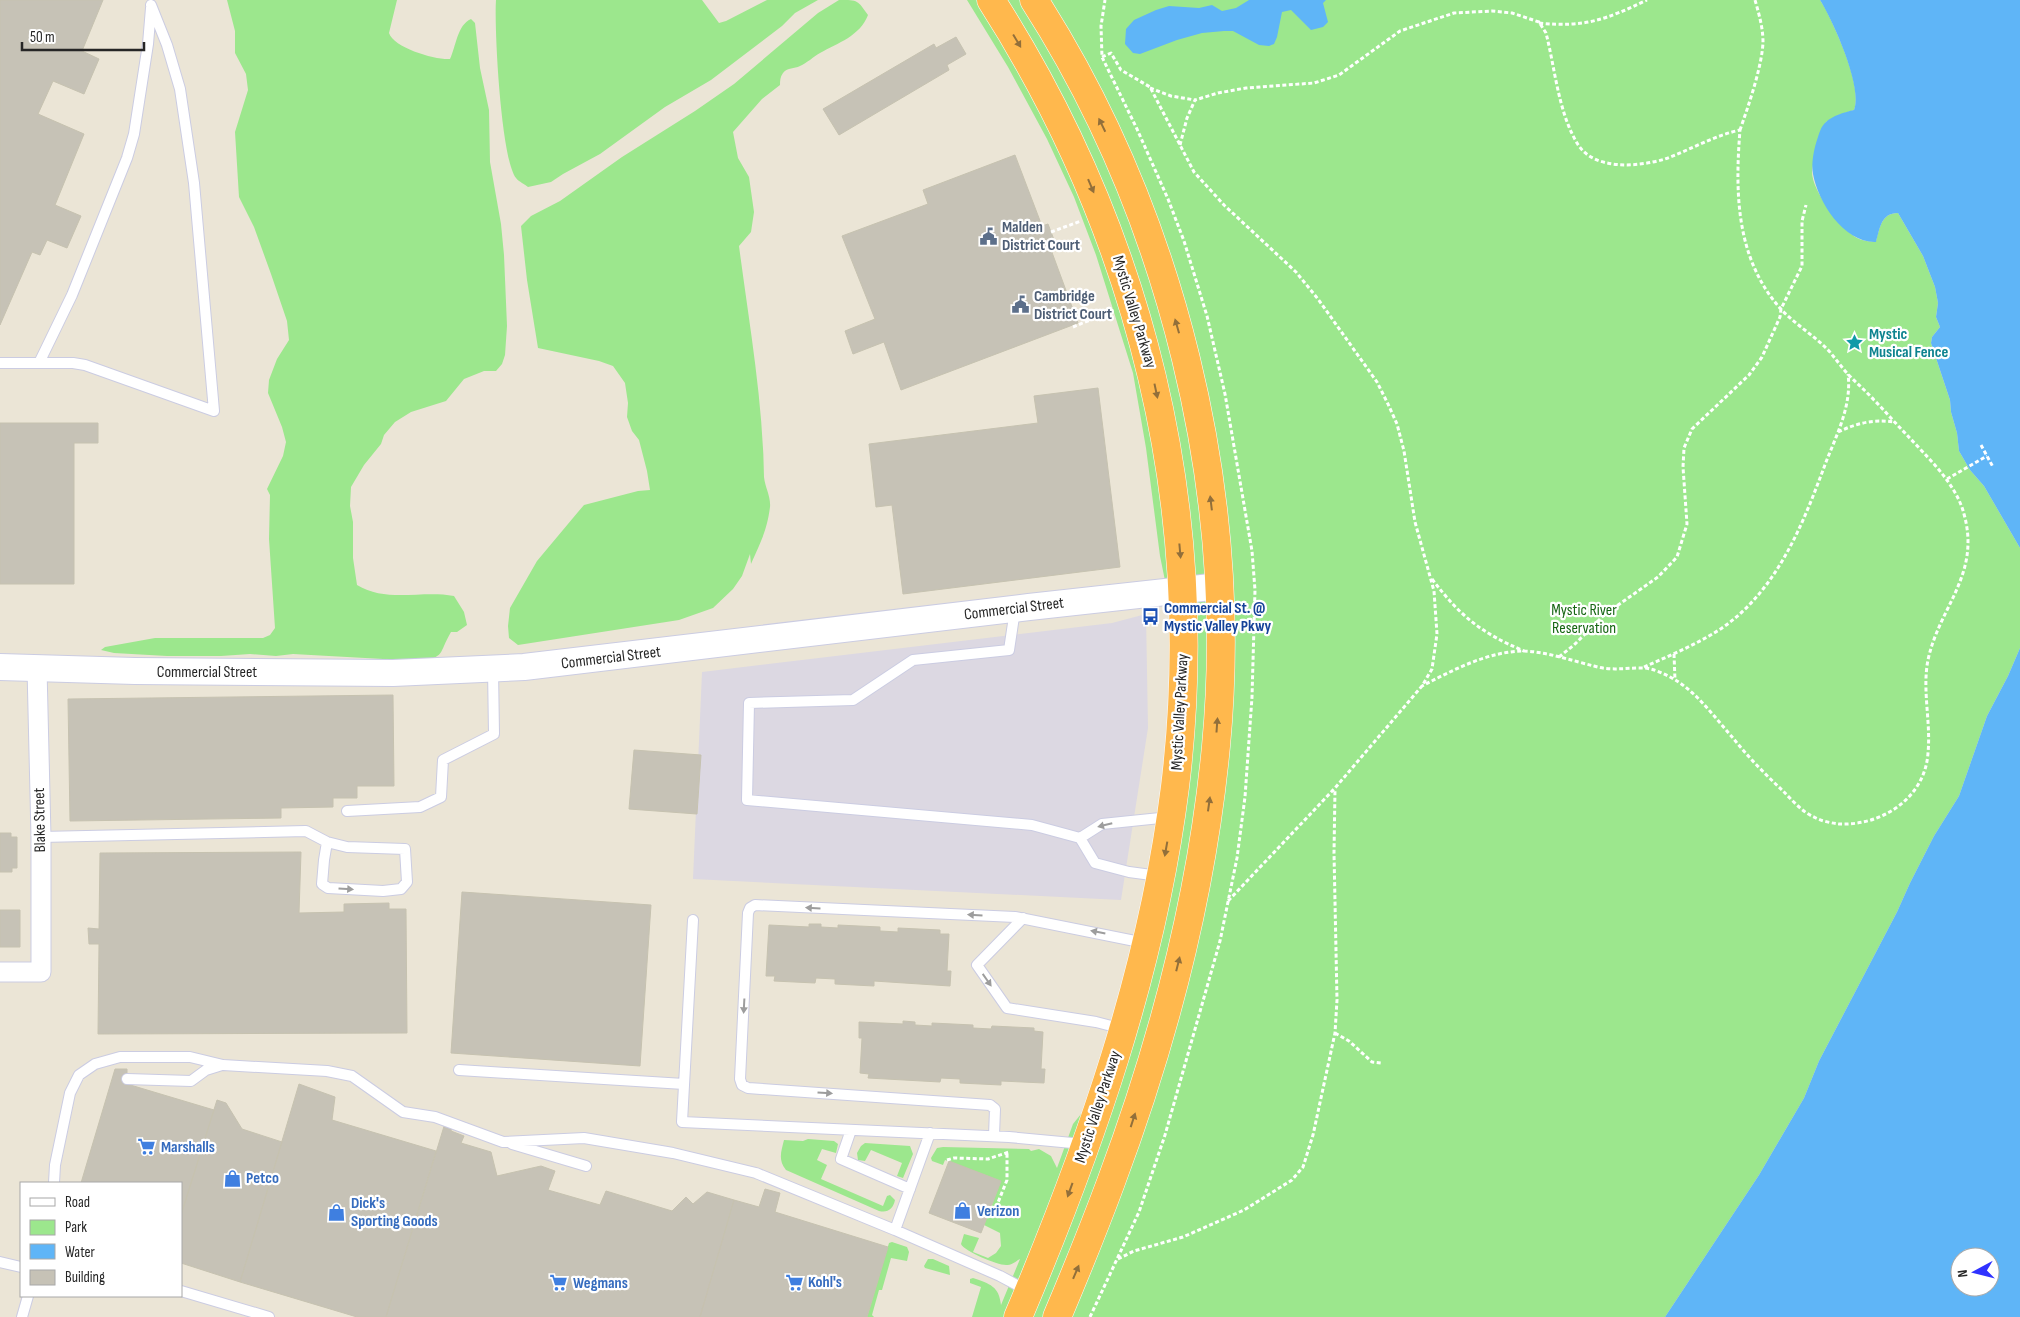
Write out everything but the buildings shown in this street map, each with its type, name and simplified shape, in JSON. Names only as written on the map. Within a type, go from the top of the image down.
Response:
[{"type":"highway","name":"Mystic Valley Parkway","points":[[991,0],[1036,73],[1071,141],[1106,223],[1129,290],[1154,378],[1167,445],[1178,524],[1183,591],[1181,728],[1171,817],[1146,943],[1123,1030],[1086,1145],[1059,1219],[1018,1317]]},
{"type":"highway","points":[[1034,0],[1077,74],[1108,138],[1135,202],[1162,276],[1187,364],[1199,422],[1212,510],[1220,586],[1220,670],[1216,747],[1205,831],[1188,920],[1159,1036],[1134,1114],[1109,1188],[1057,1317]]},
{"type":"street","name":"Commercial Street","points":[[0,667],[197,672],[393,673],[493,669],[634,655],[1015,608],[1220,586]]},
{"type":"street","name":"Blake Street","points":[[0,972],[42,972],[37,668]]},
{"type":"lane","points":[[38,363],[72,295],[127,158],[134,134],[148,44],[152,2]]},
{"type":"lane","points":[[0,363],[73,363],[85,365],[214,411],[195,193],[182,98],[152,2]]},
{"type":"lane","points":[[1015,608],[1009,650],[913,660],[853,700],[749,703],[747,800],[1032,825],[1080,838],[1095,863],[1129,872],[1160,876]]},
{"type":"lane","points":[[347,811],[420,807],[441,797],[443,760],[494,734],[493,669]]},
{"type":"lane","points":[[1080,838],[1102,824],[1171,817]]},
{"type":"lane","points":[[41,837],[306,831],[327,842],[348,847],[405,849],[407,882],[401,888],[383,891],[328,888],[322,884],[327,842]]},
{"type":"lane","points":[[994,1136],[995,1110],[990,1105],[748,1088],[742,1085],[740,1079],[748,913],[750,908],[755,905],[1024,918],[1146,943]]},
{"type":"lane","points":[[1024,918],[977,965],[1007,1008],[1096,1022],[1123,1030]]},
{"type":"lane","points":[[693,920],[682,1122],[994,1136],[1086,1145]]},
{"type":"lane","points":[[54,1182],[70,1093],[79,1075],[87,1068],[110,1058],[130,1056],[190,1057],[223,1065],[341,1072],[361,1081],[403,1112],[435,1116],[504,1142],[586,1166]]},
{"type":"lane","points":[[127,1079],[190,1081],[206,1070],[223,1065]]},
{"type":"lane","points":[[459,1070],[684,1084]]},
{"type":"lane","points":[[851,1130],[841,1159],[910,1189]]},
{"type":"lane","points":[[895,1230],[930,1133]]},
{"type":"lane","points":[[504,1142],[584,1138],[673,1153],[756,1172],[895,1230],[1000,1276],[1029,1291]]},
{"type":"lane","points":[[0,1262],[20,1267]]},
{"type":"lane","points":[[182,1291],[268,1317]]},
{"type":"lane","points":[[22,1317],[28,1297]]},
{"type":"path","points":[[1105,0],[1101,26],[1102,57],[1111,53],[1121,70],[1150,87],[1171,96],[1195,100],[1218,93],[1246,88],[1314,84],[1339,75],[1400,31],[1454,13],[1492,11],[1512,13],[1539,22],[1562,25],[1581,24],[1600,20],[1647,0]]},
{"type":"path","points":[[1642,667],[1662,673],[1675,680],[1696,697],[1770,779],[1813,817],[1833,824],[1854,823],[1885,816],[1899,808],[1912,794],[1922,778],[1928,754],[1925,680],[1928,659],[1934,640],[1960,581],[1968,549],[1964,512],[1947,479],[1848,374],[1828,350],[1781,310],[1765,289],[1752,264],[1745,243],[1739,213],[1737,185],[1740,130],[1754,85],[1763,43],[1761,18],[1755,0]]},
{"type":"path","points":[[1539,22],[1546,33],[1566,116],[1577,144],[1591,157],[1620,165],[1650,162],[1665,158],[1717,136],[1740,130]]},
{"type":"path","points":[[1150,87],[1194,172],[1224,205],[1301,279],[1338,326],[1376,382],[1397,424],[1404,451],[1415,522],[1434,591],[1437,634],[1432,669],[1422,686],[1335,788],[1228,901]]},
{"type":"path","points":[[1180,145],[1187,118],[1195,100]]},
{"type":"path","points":[[1558,658],[1604,615],[1658,577],[1677,557],[1687,524],[1683,467],[1684,448],[1692,429],[1749,375],[1762,358],[1780,317],[1781,310],[1802,266],[1802,221],[1806,205]]},
{"type":"path","points":[[1051,232],[1082,220]]},
{"type":"path","points":[[1073,327],[1102,315]]},
{"type":"path","points":[[1431,578],[1463,616],[1498,640],[1524,651],[1605,669],[1630,670],[1674,654],[1720,629],[1755,599],[1775,575],[1813,498],[1838,432],[1847,407],[1850,389],[1848,374]]},
{"type":"path","points":[[1838,432],[1852,425],[1867,422],[1882,420],[1894,422]]},
{"type":"path","points":[[1981,445],[1993,467]]},
{"type":"path","points":[[1947,479],[1987,456]]},
{"type":"path","points":[[1422,686],[1452,670],[1500,654],[1524,651]]},
{"type":"path","points":[[1674,654],[1675,680]]},
{"type":"path","points":[[1117,1260],[1134,1251],[1184,1237],[1244,1210],[1292,1180],[1303,1167],[1313,1135],[1336,1033],[1335,788]]},
{"type":"path","points":[[1336,1033],[1348,1040],[1372,1062],[1381,1063]]},
{"type":"path","points":[[947,1160],[954,1158],[988,1159],[1007,1152],[1005,1187],[993,1215],[988,1214]]},
{"type":"shaded area","points":[[1146,614],[1148,728],[1121,900],[693,879],[702,672],[1112,623]]},
{"type":"green space","points":[[227,0],[397,0],[389,33],[392,38],[399,44],[416,52],[443,59],[450,59],[460,31],[466,22],[471,19],[475,23],[480,68],[489,110],[490,162],[501,224],[504,255],[507,326],[505,355],[502,364],[496,371],[484,371],[464,379],[446,401],[411,412],[395,422],[384,435],[381,444],[364,465],[351,487],[350,506],[353,522],[353,558],[357,585],[368,590],[392,595],[454,596],[464,612],[467,625],[457,632],[451,632],[440,653],[434,658],[419,661],[293,654],[276,656],[250,654],[167,656],[114,653],[101,650],[105,647],[155,638],[263,638],[270,635],[275,628],[269,539],[270,495],[267,489],[283,456],[286,442],[268,393],[269,380],[277,359],[289,340],[287,321],[271,274],[254,227],[239,197],[235,132],[248,90],[246,74],[235,53],[235,31]]},
{"type":"green space","points":[[496,0],[702,0],[719,23],[767,0],[818,0],[795,13],[782,26],[711,80],[665,107],[600,154],[551,182],[528,187],[516,178],[506,146],[497,63]]},
{"type":"green space","points":[[839,0],[857,2],[868,15],[860,28],[848,38],[820,53],[803,65],[785,71],[782,74],[780,85],[762,99],[733,132],[738,158],[749,177],[754,212],[751,232],[739,246],[758,390],[764,477],[770,503],[765,530],[751,564],[750,554],[742,576],[733,589],[713,608],[679,620],[518,645],[509,638],[510,608],[537,561],[578,512],[584,505],[638,491],[650,490],[639,440],[632,431],[627,417],[628,403],[625,383],[613,366],[599,361],[538,348],[527,280],[521,226],[531,216],[560,201],[622,157],[734,84],[818,13]]},
{"type":"green space","name":"Mystic River Reservation","points":[[967,0],[1820,0],[1825,8],[1852,73],[1856,100],[1854,110],[1826,122],[1814,161],[1813,180],[1828,209],[1843,227],[1857,238],[1866,241],[1876,241],[1880,226],[1885,218],[1898,213],[1923,256],[1935,287],[1938,303],[1936,317],[1940,327],[1932,337],[1931,343],[1950,400],[1959,451],[1970,470],[1984,486],[2020,548],[2020,648],[1987,716],[1959,796],[1934,836],[1897,912],[1819,1061],[1804,1098],[1759,1175],[1665,1317],[972,1317],[981,1287],[970,1283],[970,1279],[973,1278],[993,1287],[998,1294],[1001,1305],[1020,1259],[1010,1264],[1002,1264],[974,1254],[961,1244],[964,1234],[979,1238],[973,1252],[988,1258],[996,1253],[1001,1246],[1000,1233],[984,1225],[1001,1181],[945,1160],[943,1165],[932,1161],[931,1158],[937,1148],[943,1147],[1029,1149],[1031,1151],[1039,1149],[1051,1156],[1057,1168],[1073,1124],[1093,1099],[1132,961],[1168,768],[1173,620],[1160,556],[1146,448],[1133,373],[1096,255],[1074,197],[1047,139],[1008,67]]},
{"type":"green space","points":[[808,1139],[834,1141],[838,1144],[836,1153],[822,1149],[817,1160],[827,1165],[821,1179],[883,1206],[887,1196],[890,1195],[895,1200],[893,1206],[887,1211],[879,1211],[786,1170],[781,1159],[784,1140],[803,1141]]},
{"type":"green space","points":[[865,1143],[910,1146],[913,1154],[903,1178],[897,1176],[902,1163],[871,1150],[865,1161],[858,1160],[857,1153]]},
{"type":"green space","points":[[892,1242],[907,1247],[909,1252],[907,1261],[891,1258],[882,1290],[879,1290],[872,1315],[874,1317],[867,1317],[889,1243]]},
{"type":"green space","points":[[928,1259],[933,1259],[949,1266],[950,1275],[925,1268],[924,1266]]},
{"type":"water","points":[[1249,0],[1326,0],[1323,3],[1328,22],[1323,27],[1311,30],[1291,10],[1282,12],[1277,37],[1274,44],[1269,46],[1259,45],[1233,31],[1202,33],[1140,54],[1133,53],[1125,44],[1126,29],[1134,20],[1156,10],[1169,6],[1199,8],[1212,5],[1222,11],[1236,8]]},
{"type":"water","points":[[1820,0],[2020,0],[2020,548],[1984,486],[1970,470],[1959,451],[1950,400],[1931,343],[1932,337],[1940,327],[1936,317],[1938,303],[1935,287],[1923,256],[1898,213],[1885,218],[1880,227],[1876,242],[1864,241],[1853,236],[1834,219],[1820,197],[1812,170],[1814,152],[1821,128],[1832,118],[1854,110],[1856,100],[1851,71],[1845,54]]},
{"type":"water","points":[[2020,648],[2020,1317],[1665,1317],[1759,1175],[1804,1098],[1819,1061],[1897,912],[1934,836],[1959,796],[1987,716]]},
{"type":"place","name":"Malden District Court","points":[[988,236]]},
{"type":"place","name":"Cambridge District Court","points":[[1020,305]]},
{"type":"place","name":"Mystic Musical Fence","points":[[1855,343]]},
{"type":"place","name":"Commercial St. @ Mystic Valley Pkwy","points":[[1150,617]]},
{"type":"place","name":"Marshalls","points":[[147,1147]]},
{"type":"place","name":"Petco","points":[[232,1178]]},
{"type":"place","name":"Verizon","points":[[963,1211]]},
{"type":"place","name":"Dick's Sporting Goods","points":[[337,1212]]},
{"type":"place","name":"Kohl's","points":[[794,1282]]},
{"type":"place","name":"Wegmans","points":[[559,1283]]}]
